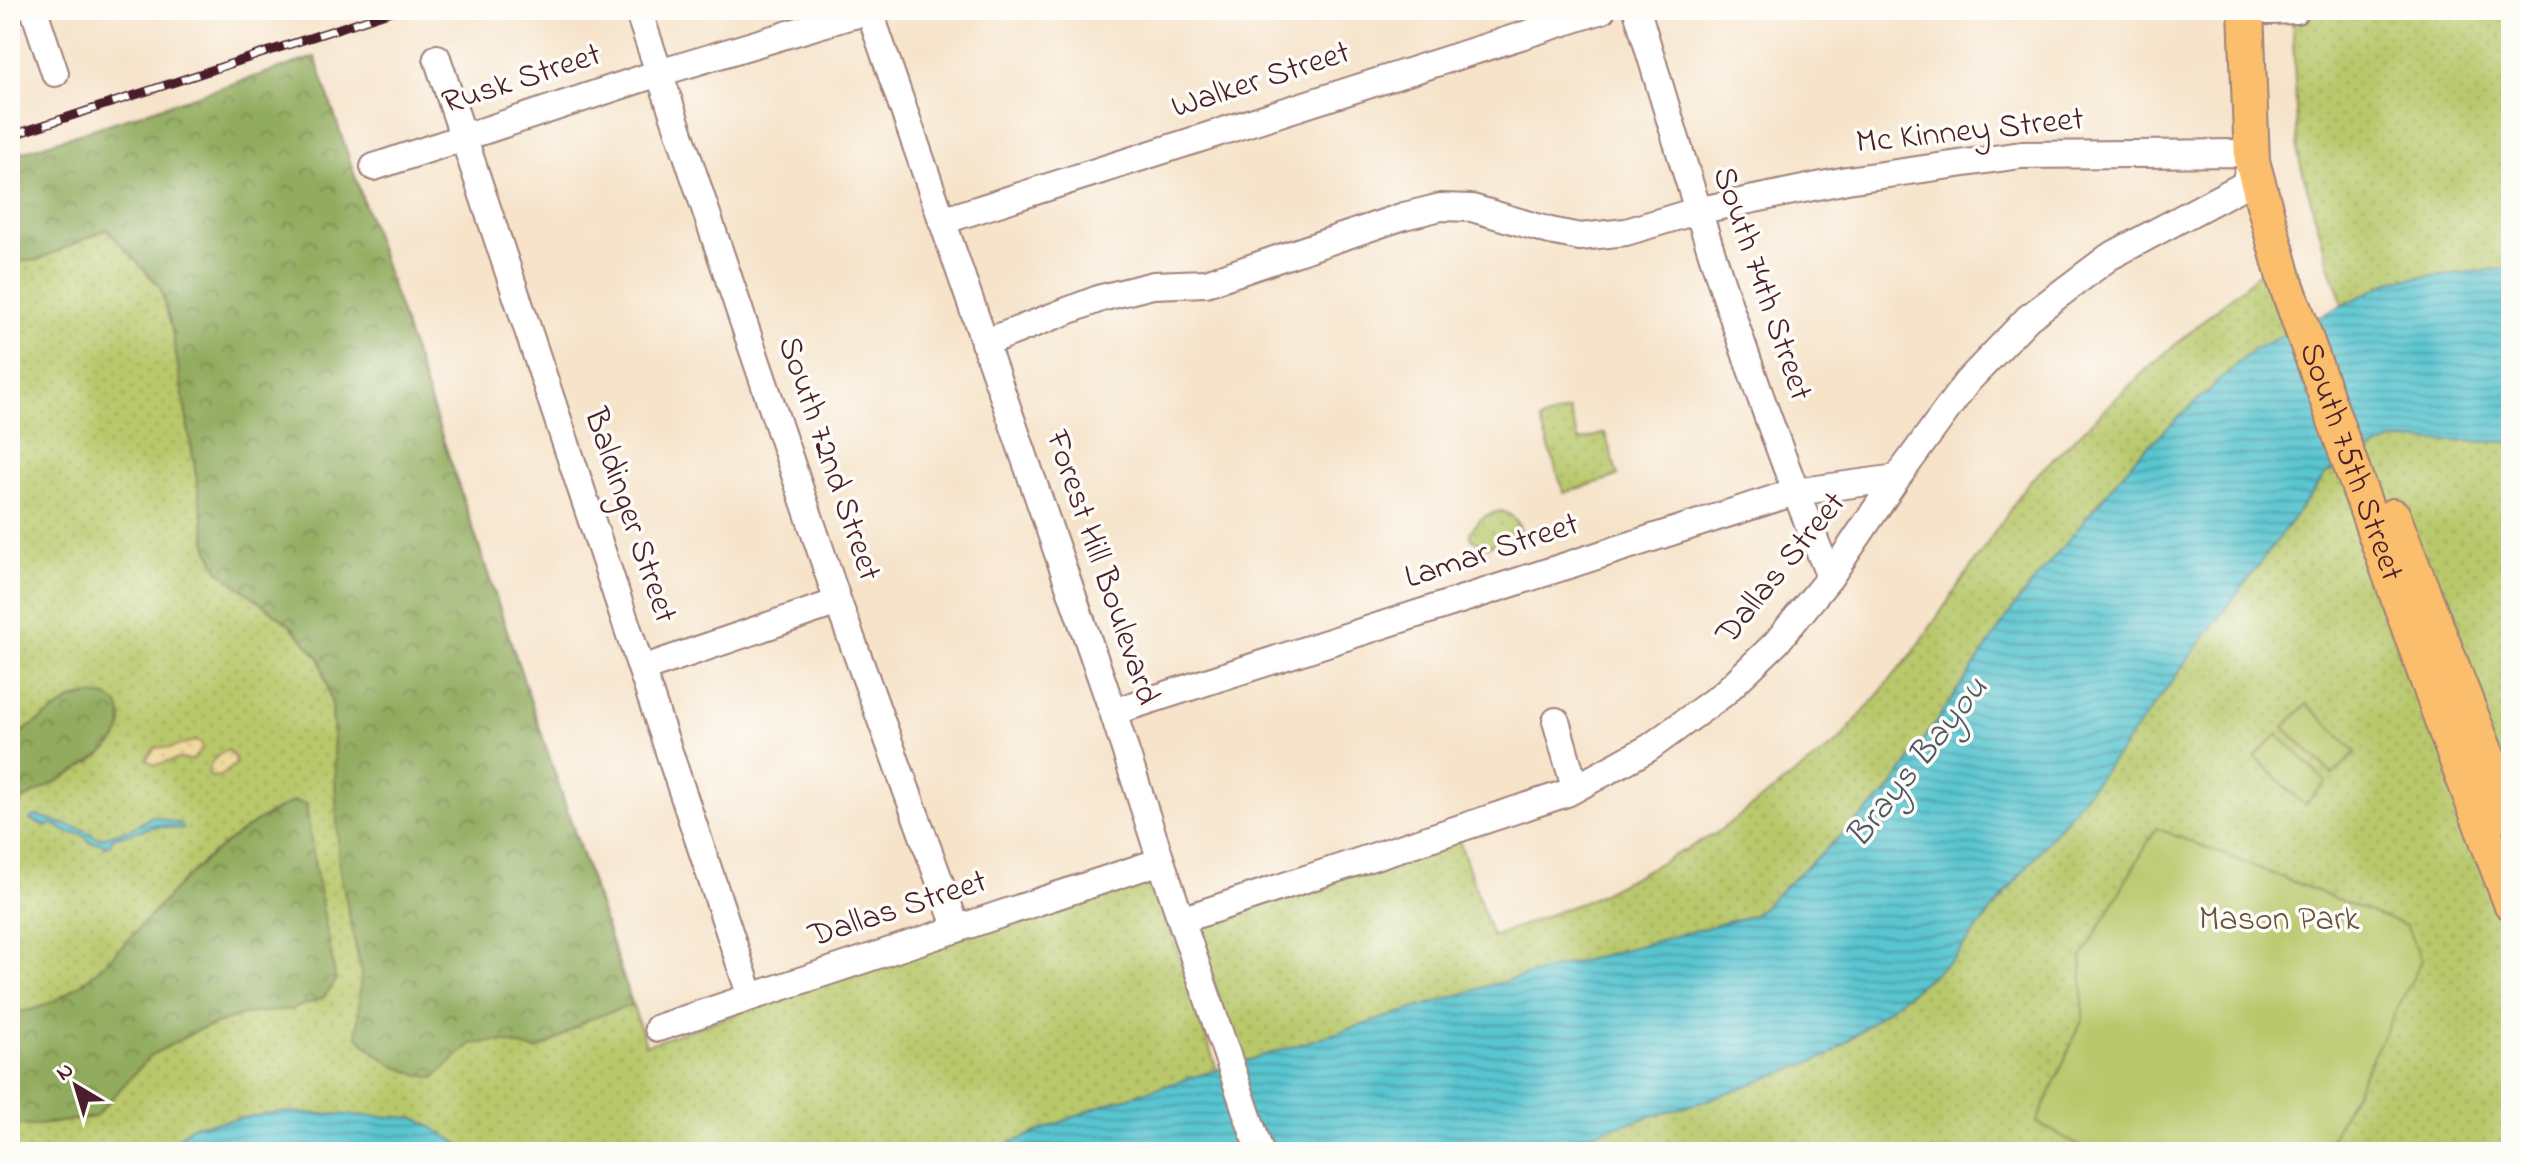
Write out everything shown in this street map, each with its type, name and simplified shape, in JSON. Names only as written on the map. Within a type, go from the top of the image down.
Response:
[{"type":"main road","name":"South 75th Street","points":[[2270,10],[2252,161],[2376,503],[2511,903]]},
{"type":"main road","name":"South 75th Street","points":[[2270,10],[2272,164],[2294,278]]},
{"type":"main road","name":"South 75th Street","points":[[2376,503],[2511,817]]},
{"type":"street","points":[[34,10],[55,73]]},
{"type":"street","name":"South 72nd Street","points":[[638,10],[838,602],[957,929]]},
{"type":"street","name":"Walker Street","points":[[942,221],[1602,10]]},
{"type":"street","name":"South 74th Street","points":[[1637,10],[1696,211],[1795,492],[1830,577]]},
{"type":"street","name":"Rusk Street","points":[[374,167],[659,73],[872,11]]},
{"type":"street","name":"Forest Hill Boulevard","points":[[872,11],[1113,712],[1260,1152]]},
{"type":"street","name":"Baldinger Street","points":[[437,58],[751,997]]},
{"type":"street","name":"Mc Kinney Street","points":[[984,343],[1101,298],[1153,285],[1206,283],[1404,216],[1441,207],[1472,208],[1580,237],[1626,232],[1696,211],[1847,180],[2021,155],[2241,153],[2252,161]]},
{"type":"street","name":"Dallas Street","points":[[1181,920],[1575,788],[1649,748],[1723,694],[1776,643],[1830,577],[1967,382],[2028,318],[2109,257],[2244,185],[2252,161]]},
{"type":"street","name":"Lamar Street","points":[[1113,712],[1795,492],[1897,478]]},
{"type":"street","points":[[642,669],[838,602]]},
{"type":"street","points":[[1556,721],[1575,788]]},
{"type":"street","name":"Dallas Street","points":[[658,1028],[1161,861]]},
{"type":"green space","name":"Mason Park","points":[[2292,10],[2511,10],[2511,1152],[1273,1152],[1197,933],[1205,922],[1458,837],[1492,937],[1593,898],[1715,834],[1838,742],[1913,653],[2028,483],[2149,367],[2264,269],[2327,473],[2392,440],[2329,265],[2298,155]]},
{"type":"green space","points":[[315,57],[646,1045],[1130,879],[1143,878],[1157,889],[1244,1152],[10,1152],[10,156]]},
{"type":"green space","points":[[315,57],[632,1005],[587,1020],[536,1050],[500,1041],[471,1044],[434,1078],[392,1064],[357,1036],[361,973],[339,866],[332,705],[320,659],[291,626],[219,571],[208,548],[172,330],[160,287],[107,229],[38,260],[10,263],[10,156]]},
{"type":"green space","points":[[1569,410],[1579,441],[1605,433],[1618,476],[1564,493],[1540,420]]},
{"type":"green space","points":[[1502,511],[1516,521],[1521,537],[1515,540],[1506,538],[1487,547],[1472,540],[1470,533],[1479,521]]},
{"type":"green space","points":[[91,695],[107,697],[118,704],[122,722],[116,740],[83,767],[10,807],[10,740],[72,699]]},
{"type":"green space","points":[[2307,704],[2356,752],[2333,775],[2284,727]]},
{"type":"green space","points":[[2278,734],[2326,782],[2304,805],[2255,757]]},
{"type":"green space","points":[[294,801],[306,804],[336,981],[323,998],[293,1009],[246,1014],[198,1030],[150,1056],[95,1117],[33,1126],[10,1124],[10,1013],[34,1009],[57,1000],[79,986],[206,859],[254,823]]},
{"type":"green space","name":"Mason Park","points":[[2156,828],[2406,926],[2422,960],[2324,1152],[2090,1152],[2037,1122],[2083,1018],[2082,958]]},
{"type":"sand","points":[[195,741],[201,743],[202,748],[193,760],[178,759],[155,765],[146,759],[156,747],[169,748]]},
{"type":"sand","points":[[228,750],[236,764],[220,776],[211,777],[208,773],[212,762]]},
{"type":"water","name":"Brays Bayou","points":[[2511,268],[2511,442],[2393,440],[2327,473],[2117,755],[1954,958],[1828,1056],[1702,1102],[1526,1152],[989,1152],[1100,1106],[1491,985],[1754,915],[1889,791],[2018,601],[2137,456],[2251,351],[2393,280]]},
{"type":"water","points":[[39,816],[84,830],[99,839],[133,828],[152,816],[181,824],[183,829],[156,826],[113,838],[104,848],[104,844],[90,842],[82,834],[68,833],[53,824],[47,826],[30,820]]},
{"type":"water","points":[[281,1112],[416,1118],[473,1152],[163,1152],[192,1126]]},
{"type":"railway","points":[[10,136],[395,10]]}]
